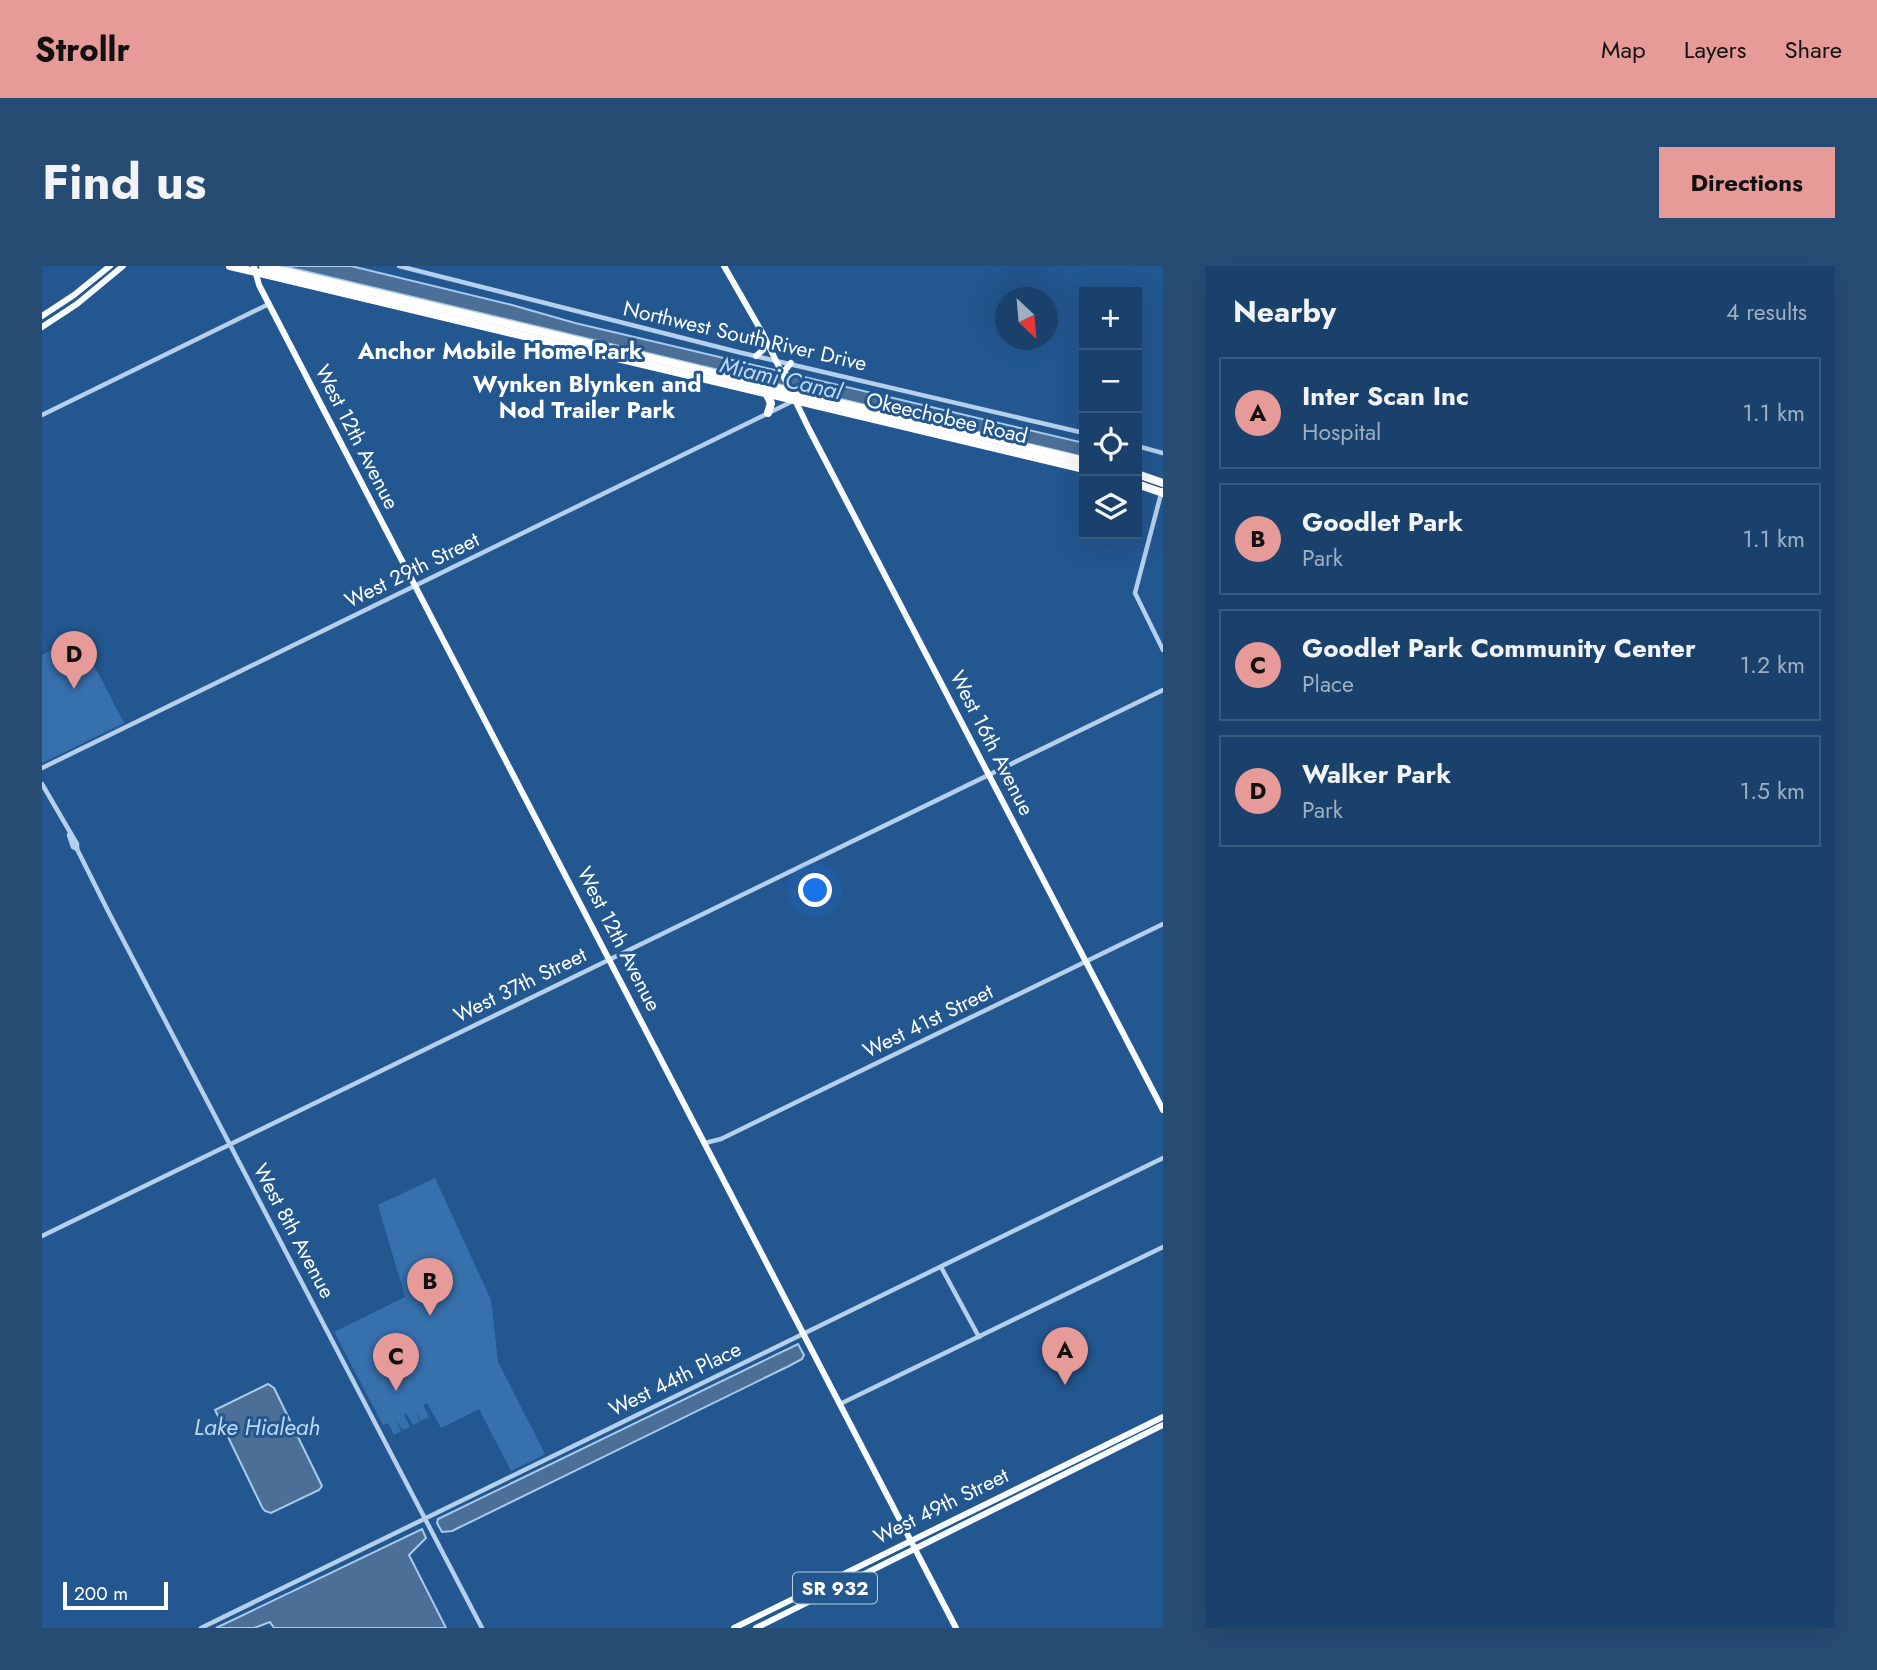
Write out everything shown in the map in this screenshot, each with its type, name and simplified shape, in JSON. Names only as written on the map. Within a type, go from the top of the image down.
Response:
[{"type":"highway","name":"Okeechobee Road","points":[[230,266],[257,268],[408,300],[1079,460]]},
{"type":"highway","name":"Okeechobee Road","points":[[257,268],[390,304],[766,393],[792,393],[1079,468]]},
{"type":"highway","points":[[372,299],[376,305],[374,312]]},
{"type":"highway","points":[[390,304],[408,300]]},
{"type":"highway","points":[[766,393],[771,403],[768,413]]},
{"type":"highway","points":[[1140,476],[1163,489]]},
{"type":"highway","points":[[1142,485],[1163,489]]},
{"type":"main road","points":[[42,316],[110,266]]},
{"type":"main road","points":[[42,327],[123,266]]},
{"type":"main road","name":"West 16th Avenue","points":[[724,266],[775,360],[785,368],[792,393],[1163,1110]]},
{"type":"main road","name":"West 12th Avenue","points":[[257,268],[270,304],[414,585],[956,1628]]},
{"type":"main road","points":[[756,356],[764,350],[766,340]]},
{"type":"main road","name":"West 49th Street","points":[[756,1628],[1044,1475],[1163,1417]]},
{"type":"main road","name":"West 49th Street","points":[[734,1628],[837,1577],[1019,1496],[1163,1426]]},
{"type":"main road","points":[[1053,1479],[1055,1474],[1082,1456]]},
{"type":"main road","points":[[1019,1496],[1042,1480],[1044,1475]]},
{"type":"main road","points":[[817,1597],[835,1586],[837,1577]]},
{"type":"street","name":"Northwest South River Drive","points":[[399,266],[775,360],[785,368],[1079,432]]},
{"type":"street","points":[[42,415],[270,304]]},
{"type":"street","name":"West 29th Street","points":[[42,768],[768,413],[792,393]]},
{"type":"street","points":[[1142,447],[1163,453]]},
{"type":"street","points":[[1163,489],[1135,593],[1163,650]]},
{"type":"street","name":"West 37th Street","points":[[42,1236],[1163,690]]},
{"type":"street","name":"West 8th Avenue","points":[[42,784],[482,1628]]},
{"type":"street","name":"West 41st Street","points":[[705,1143],[721,1139],[774,1114],[1163,924]]},
{"type":"street","name":"West 44th Place","points":[[201,1628],[1163,1158]]},
{"type":"street","points":[[840,1404],[1163,1247]]},
{"type":"street","points":[[941,1267],[979,1337]]},
{"type":"shaded area","points":[[79,636],[124,723],[42,763],[42,655]]},
{"type":"shaded area","points":[[435,1178],[491,1300],[498,1362],[545,1454],[511,1471],[479,1409],[441,1428],[427,1403],[423,1405],[429,1417],[421,1421],[415,1409],[420,1422],[413,1425],[406,1413],[404,1415],[410,1427],[403,1430],[395,1419],[401,1431],[394,1435],[388,1423],[383,1425],[334,1332],[405,1297],[378,1205]]},
{"type":"water","name":"Miami Canal","points":[[283,266],[351,266],[575,323],[1079,442],[1079,456]]},
{"type":"water","points":[[798,1344],[804,1355],[789,1366],[452,1531],[442,1532],[437,1523],[438,1519]]},
{"type":"water","name":"Lake Hialeah","points":[[268,1384],[274,1388],[322,1486],[319,1490],[271,1513],[262,1507],[215,1410]]},
{"type":"water","points":[[422,1529],[426,1538],[409,1555],[446,1628],[274,1628],[270,1622],[254,1628],[216,1628]]},
{"type":"place","name":"Walker Park","points":[[74,689]]},
{"type":"place","name":"Goodlet Park","points":[[430,1316]]},
{"type":"place","name":"Inter Scan Inc","points":[[1065,1385]]},
{"type":"place","name":"Goodlet Park Community Center","points":[[396,1391]]},
{"type":"district","name":"Anchor Mobile Home Park","points":[[500,351]]},
{"type":"district","name":"Wynken Blynken and Nod Trailer Park","points":[[587,397]]}]
